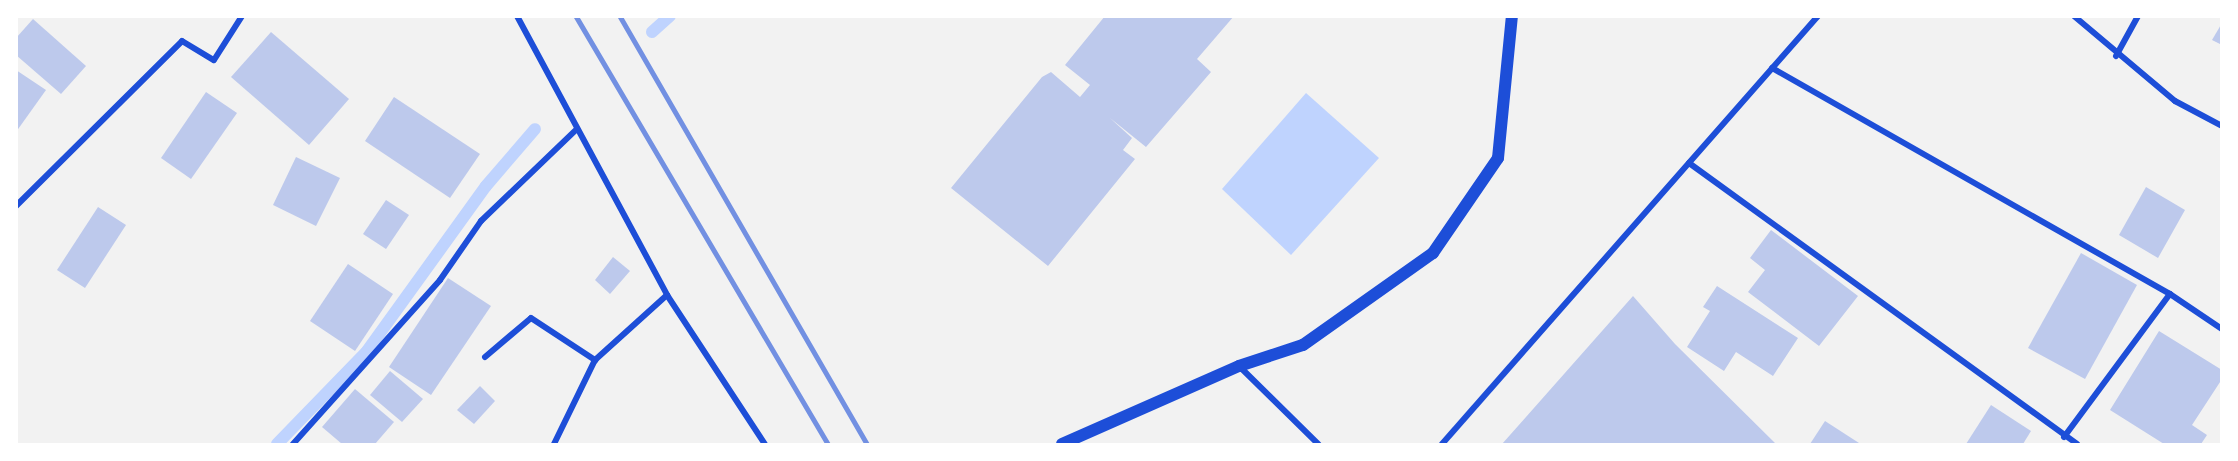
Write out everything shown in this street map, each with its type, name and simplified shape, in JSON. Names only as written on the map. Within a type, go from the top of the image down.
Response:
[{"type":"main road","points":[[1062,444],[1239,366],[1303,345],[1433,254],[1498,158],[1512,16]]},
{"type":"street","points":[[16,206],[182,41],[214,60],[242,16]]},
{"type":"street","points":[[517,16],[667,295],[765,444]]},
{"type":"street","points":[[1442,444],[1818,16]]},
{"type":"street","points":[[2074,16],[2116,56],[2175,101],[2222,126]]},
{"type":"street","points":[[2116,56],[2138,16]]},
{"type":"street","points":[[1772,68],[2170,294],[2222,329]]},
{"type":"street","points":[[293,444],[440,280],[481,221],[577,129]]},
{"type":"street","points":[[1689,163],[2064,437],[2077,444]]},
{"type":"street","points":[[2064,437],[2170,294]]},
{"type":"street","points":[[554,444],[595,360],[667,295]]},
{"type":"street","points":[[485,357],[531,318],[595,360]]},
{"type":"street","points":[[1239,366],[1318,444]]},
{"type":"water","points":[[1306,93],[1379,158],[1291,255],[1222,189]]},
{"type":"building","points":[[1105,16],[1234,16],[1197,59],[1211,72],[1146,147],[1110,118],[1132,138],[1123,150],[1135,159],[1048,266],[951,188],[1042,77],[1051,72],[1080,97],[1090,85],[1065,65]]},
{"type":"building","points":[[33,19],[86,66],[61,94],[16,55],[16,38]]},
{"type":"building","points":[[2222,23],[2222,45],[2212,40]]},
{"type":"building","points":[[271,32],[349,99],[309,145],[231,77]]},
{"type":"building","points":[[16,70],[46,90],[16,132]]},
{"type":"building","points":[[206,92],[237,113],[191,179],[161,158]]},
{"type":"building","points":[[394,97],[480,154],[450,198],[365,141]]},
{"type":"building","points":[[296,157],[340,178],[316,226],[273,205]]},
{"type":"building","points":[[2146,187],[2185,210],[2158,258],[2119,235]]},
{"type":"building","points":[[386,200],[409,215],[386,249],[363,234]]},
{"type":"building","points":[[98,207],[126,225],[85,288],[57,270]]},
{"type":"building","points":[[1771,230],[1858,296],[1819,346],[1748,292],[1765,270],[1750,258]]},
{"type":"building","points":[[2081,253],[2137,285],[2085,379],[2028,348]]},
{"type":"building","points":[[613,257],[630,271],[610,294],[595,280]]},
{"type":"building","points":[[348,264],[393,294],[355,351],[310,321]]},
{"type":"building","points":[[448,278],[491,306],[431,395],[389,367]]},
{"type":"building","points":[[1717,286],[1798,338],[1773,376],[1736,352],[1724,371],[1687,347],[1710,311],[1703,307]]},
{"type":"building","points":[[1633,296],[1675,344],[1776,444],[1502,444]]},
{"type":"building","points":[[2159,331],[2222,370],[2222,379],[2192,425],[2207,435],[2201,444],[2164,444],[2110,410]]},
{"type":"building","points":[[390,371],[423,399],[402,422],[370,395]]},
{"type":"building","points":[[480,386],[495,401],[474,424],[457,410]]},
{"type":"building","points":[[355,389],[394,422],[375,444],[342,444],[322,427]]},
{"type":"building","points":[[1991,405],[2031,431],[2023,444],[1966,444]]},
{"type":"building","points":[[1825,421],[1859,443],[1859,444],[1810,444]]},
{"type":"waterway","points":[[652,32],[670,16]]},
{"type":"waterway","points":[[277,444],[367,351],[486,186],[535,129]]},
{"type":"railway","points":[[576,16],[828,444]]},
{"type":"railway","points":[[620,16],[867,444]]}]
